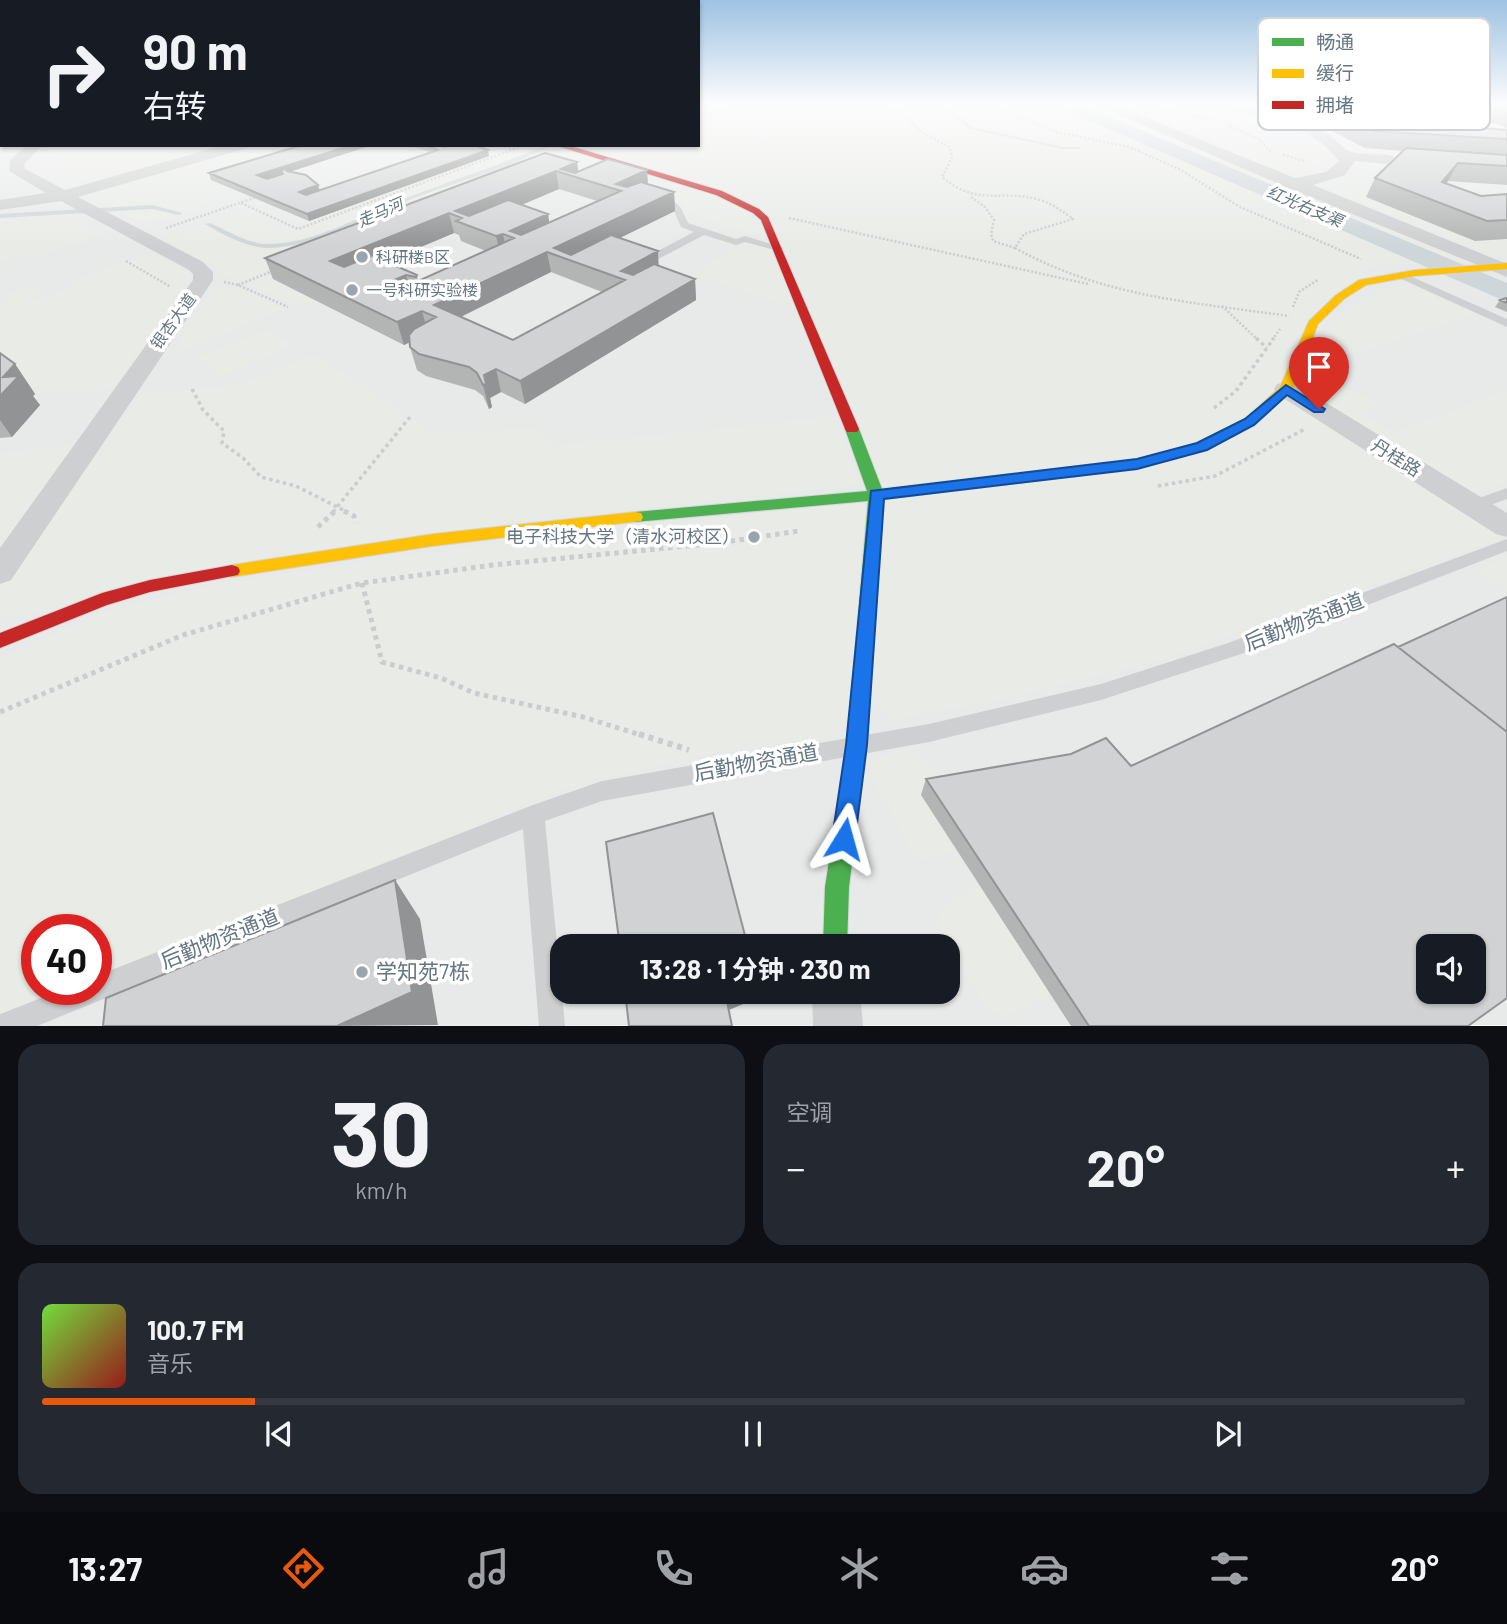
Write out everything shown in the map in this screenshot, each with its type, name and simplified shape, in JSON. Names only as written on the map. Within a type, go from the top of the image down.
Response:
[{"type":"street","name":"银杏大道","points":[[0,572],[202,278],[203,272],[17,171],[16,163],[27,152]]},
{"type":"street","points":[[0,205],[61,196],[218,152]]},
{"type":"street","points":[[581,152],[719,193],[756,211],[770,227],[871,475],[876,495],[857,745],[837,887],[835,934]]},
{"type":"street","points":[[1217,152],[1503,268]]},
{"type":"street","points":[[1332,152],[1343,163]]},
{"type":"street","points":[[1292,183],[1319,178],[1343,163],[1393,159]]},
{"type":"street","points":[[0,641],[102,600],[150,586],[315,556],[523,528],[876,495],[1137,464],[1202,446],[1250,422],[1290,379],[1313,323],[1340,297],[1363,282],[1429,272],[1503,268]]},
{"type":"street","name":"丹桂路","points":[[1290,379],[1319,409],[1507,527]]},
{"type":"street","points":[[837,1004],[838,1026]]},
{"type":"lane","points":[[653,188],[669,199],[684,225],[736,242],[745,239],[779,248]]},
{"type":"lane","points":[[639,265],[703,231]]},
{"type":"lane","points":[[1401,275],[1507,323]]},
{"type":"lane","points":[[1474,506],[1507,493]]},
{"type":"lane","name":"后勤物资通道","points":[[112,983],[533,815],[603,791],[929,733],[1101,692],[1234,649],[1507,545]]},
{"type":"lane","points":[[533,815],[552,1026]]},
{"type":"lane","name":"后勤物资通道","points":[[3,1026],[56,1005]]},
{"type":"path","points":[[241,203],[298,229],[506,152]]},
{"type":"path","points":[[951,152],[952,158],[942,177],[950,186],[985,207],[994,219],[991,234],[993,241],[1015,248],[1073,276],[1130,293]]},
{"type":"path","points":[[1140,152],[1179,169],[1240,208],[1401,275]]},
{"type":"path","points":[[1271,152],[1343,163]]},
{"type":"path","points":[[971,197],[1013,195],[1042,199],[1062,208],[1073,219],[1024,234],[1015,248]]},
{"type":"path","points":[[139,236],[254,198]]},
{"type":"path","points":[[756,211],[1130,293],[1290,316],[1313,323]]},
{"type":"path","points":[[126,261],[169,284],[173,288],[171,293]]},
{"type":"path","points":[[239,285],[275,271]]},
{"type":"path","points":[[202,278],[239,285],[288,307]]},
{"type":"path","points":[[1222,306],[1257,340],[1290,379]]},
{"type":"path","points":[[192,389],[203,410],[224,431],[222,443],[243,457],[261,477],[296,486],[354,516],[356,531],[315,556]]},
{"type":"path","points":[[1153,487],[1215,476],[1281,444],[1314,424],[1319,409]]},
{"type":"path","points":[[316,529],[339,507],[410,417]]},
{"type":"path","points":[[0,712],[183,635],[362,583],[494,565],[718,543],[809,530]]},
{"type":"path","points":[[374,549],[362,583],[382,662],[440,678],[474,693],[633,731],[708,757],[726,768]]},
{"type":"shaded area","name":"电子科技大学（清水河校区）","points":[[0,152],[1507,152],[1507,1025],[0,1026]]},
{"type":"shaded area","points":[[59,152],[208,152],[97,183],[67,173],[55,165]]},
{"type":"shaded area","points":[[230,152],[301,152],[213,179],[229,187],[200,196],[211,203],[144,224],[91,197],[99,190]]},
{"type":"shaded area","points":[[481,152],[563,152],[713,194],[750,212],[765,239],[696,214],[675,200],[683,195],[588,166],[424,210],[241,281],[223,276],[217,268],[164,240],[169,238],[167,236],[243,212],[279,228],[309,221]]},
{"type":"shaded area","points":[[599,152],[1161,152],[1410,260],[1362,270],[1363,282],[1340,297],[1286,389],[1507,533],[1507,537],[1159,661],[1003,700],[893,720],[871,698],[876,495],[770,217]]},
{"type":"shaded area","points":[[1193,152],[1205,152],[1453,255],[1445,257]]},
{"type":"shaded area","points":[[1233,152],[1260,152],[1241,155]]},
{"type":"shaded area","points":[[1275,152],[1324,152],[1328,164]]},
{"type":"shaded area","points":[[1271,154],[1323,167],[1292,175],[1248,157]]},
{"type":"shaded area","points":[[1357,185],[1375,188],[1507,239],[1507,257],[1489,255],[1332,191]]},
{"type":"shaded area","points":[[69,216],[103,234],[33,258],[27,254],[0,263],[0,221]]},
{"type":"shaded area","points":[[385,230],[274,279],[315,300],[296,306],[256,288],[255,283],[259,279]]},
{"type":"shaded area","points":[[746,242],[772,247],[797,310],[691,274]]},
{"type":"shaded area","points":[[151,253],[192,275],[112,389],[35,394],[0,367],[0,317],[3,314],[0,305],[10,301],[3,296],[33,285],[41,291],[24,297],[30,302],[80,284],[73,280]]},
{"type":"shaded area","points":[[1404,283],[1475,314],[1322,365],[1343,377],[1335,380],[1383,407],[1363,414],[1394,432],[1507,390],[1507,482],[1470,496],[1306,396],[1315,353],[1334,321],[1364,298]]},
{"type":"shaded area","points":[[236,287],[283,309],[179,353],[174,349],[212,290]]},
{"type":"shaded area","points":[[266,330],[293,345],[224,375],[198,358]]},
{"type":"shaded area","points":[[313,354],[431,432],[535,428],[550,446],[836,416],[859,482],[852,486],[521,521],[8,619],[0,618],[0,587],[141,394],[242,384]]},
{"type":"shaded area","points":[[74,444],[0,548],[0,453]]},
{"type":"shaded area","points":[[855,503],[872,518],[843,737],[710,753],[559,790],[112,972],[112,914],[21,914],[21,1005],[28,1005],[0,1016],[0,658],[103,612],[220,583],[531,537]]},
{"type":"shaded area","points":[[1507,557],[1507,592],[1474,570]]},
{"type":"shaded area","points":[[907,748],[926,760],[947,790],[922,795],[956,849],[934,858],[919,860],[911,852],[870,774],[879,759]]},
{"type":"shaded area","points":[[981,886],[1051,993],[1027,1008],[1010,1014],[993,1013],[985,1008],[960,964],[960,934],[943,934],[937,923],[941,909],[959,895]]},
{"type":"water","name":"红光右支渠","points":[[1161,152],[1193,152],[1507,283],[1507,302]]},
{"type":"building","points":[[279,152],[330,152],[257,175],[267,179],[283,174],[281,170],[286,169],[306,175],[318,185],[299,192],[306,195],[432,152],[483,152],[307,214],[209,173]]},
{"type":"building","points":[[1402,152],[1507,155],[1507,166],[1458,163],[1442,182],[1481,196],[1507,194],[1507,220],[1487,221],[1375,178]]},
{"type":"building","points":[[545,153],[577,162],[561,169],[575,173],[608,159],[647,170],[616,184],[627,187],[641,182],[674,192],[554,248],[571,255],[611,235],[658,251],[621,271],[633,275],[654,264],[695,279],[520,381],[496,369],[484,375],[486,384],[483,385],[477,373],[469,367],[419,354],[410,347],[409,335],[414,329],[436,317],[422,311],[397,322],[265,258]],"holes":[[[556,171],[621,191],[521,235],[510,231],[548,214],[508,200],[469,216],[455,211]],[[449,213],[462,218],[456,221],[496,236],[503,234],[514,238],[396,291],[382,285],[406,275],[417,275],[398,267],[391,258],[376,254],[344,267],[330,261]],[[547,252],[625,280],[513,340],[434,305]]]},
{"type":"building","points":[[0,353],[15,364],[3,377],[19,376],[0,396]]},
{"type":"building","points":[[1507,597],[1507,732],[1398,647]]},
{"type":"building","points":[[1394,644],[1507,732],[1507,998],[1468,1026],[1089,1026],[926,779],[1071,754],[1106,738],[1131,766]]},
{"type":"building","points":[[713,813],[745,934],[618,934],[606,842]]},
{"type":"building","points":[[395,880],[412,992],[337,1026],[103,1026],[105,1005],[112,1005],[112,996]]},
{"type":"building","points":[[626,1004],[727,1004],[732,1026],[629,1026]]},
{"type":"waterway","name":"走马河","points":[[208,224],[260,245],[300,242],[533,152]]},
{"type":"waterway","name":"走马河","points":[[0,216],[152,207],[179,213]]},
{"type":"traffic: fast","points":[[835,934],[837,887],[857,745],[876,495],[871,475],[852,429]]},
{"type":"traffic: fast","points":[[635,517],[876,495],[1137,464],[1166,456]]},
{"type":"traffic: slow","points":[[1166,456],[1202,446],[1250,422],[1286,389],[1313,323],[1340,297],[1363,282],[1415,273],[1507,266]]},
{"type":"traffic: slow","points":[[232,571],[433,540],[635,517]]},
{"type":"traffic: jam","points":[[581,152],[719,193],[756,211],[765,219],[852,429]]},
{"type":"traffic: jam","points":[[0,641],[102,600],[150,586],[232,571]]},
{"type":"place","name":"科研楼B区","points":[[362,257]]},
{"type":"place","name":"一号科研实验楼","points":[[352,290]]},
{"type":"place","name":"电子科技大学（清水河校区）","points":[[754,537]]},
{"type":"place","name":"学知苑7栋","points":[[362,972]]},
{"type":"route","points":[[844,839],[857,745],[876,495],[1137,464],[1202,446],[1250,422],[1286,389],[1319,409]]}]
